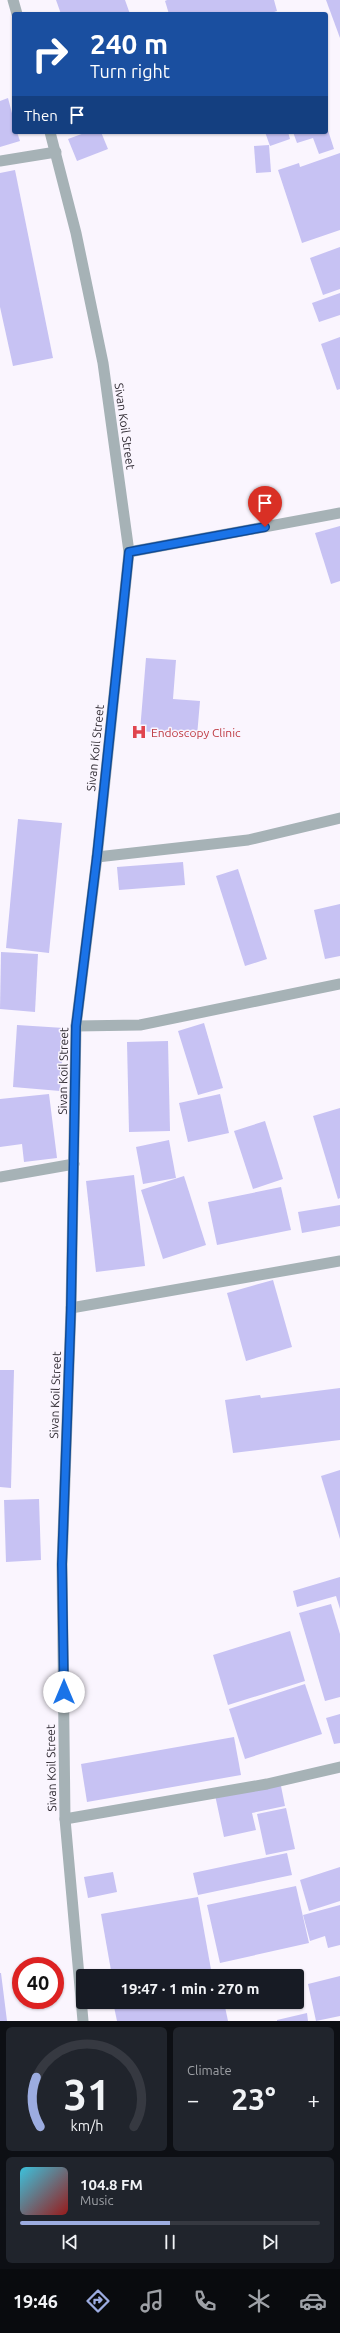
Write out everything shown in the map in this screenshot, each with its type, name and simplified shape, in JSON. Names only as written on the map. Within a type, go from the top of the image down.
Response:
[{"type":"street","points":[[13,0],[16,12]]},
{"type":"street","name":"Sivan Koil Street","points":[[51,134],[76,232],[103,363],[129,552],[97,856],[76,1026],[71,1308],[62,1564],[65,1819],[83,2021]]},
{"type":"street","points":[[0,162],[56,152]]},
{"type":"street","points":[[129,552],[340,513]]},
{"type":"street","points":[[97,856],[248,840],[340,818]]},
{"type":"street","points":[[76,1026],[140,1025],[340,984]]},
{"type":"street","points":[[0,1177],[74,1164]]},
{"type":"street","points":[[71,1308],[340,1262]]},
{"type":"street","points":[[65,1819],[267,1784],[340,1767]]},
{"type":"building","points":[[56,0],[125,0],[129,12],[60,12]]},
{"type":"building","points":[[274,0],[277,11],[168,12],[165,1]]},
{"type":"building","points":[[326,0],[340,0],[340,38]]},
{"type":"building","points":[[8,98],[12,113],[12,134],[18,134],[20,141],[0,147],[0,101]]},
{"type":"building","points":[[328,130],[334,149],[319,154],[313,138],[297,143],[294,134],[328,134]]},
{"type":"building","points":[[82,134],[102,134],[108,149],[77,161],[68,139]]},
{"type":"building","points":[[266,134],[289,134],[290,139],[270,146]]},
{"type":"building","points":[[269,145],[271,172],[256,173],[254,146]]},
{"type":"building","points":[[340,153],[340,230],[302,243],[278,170],[299,163],[300,167]]},
{"type":"building","points":[[15,170],[53,358],[13,366],[0,307],[0,173]]},
{"type":"building","points":[[340,247],[340,289],[323,295],[310,258]]},
{"type":"building","points":[[340,293],[340,315],[319,322],[312,303]]},
{"type":"building","points":[[340,337],[340,389],[337,390],[321,344]]},
{"type":"building","points":[[340,526],[340,581],[331,584],[315,533]]},
{"type":"building","points":[[146,658],[176,660],[173,699],[200,701],[197,736],[140,731]]},
{"type":"building","points":[[18,819],[62,823],[49,953],[6,948]]},
{"type":"building","points":[[183,862],[185,885],[119,890],[117,867]]},
{"type":"building","points":[[238,869],[267,959],[245,966],[216,876]]},
{"type":"building","points":[[340,904],[340,956],[325,959],[314,910]]},
{"type":"building","points":[[1,952],[38,954],[35,1012],[0,1009]]},
{"type":"building","points":[[204,1023],[223,1088],[198,1095],[178,1031]]},
{"type":"building","points":[[17,1025],[64,1028],[60,1091],[13,1087]]},
{"type":"building","points":[[168,1041],[170,1131],[129,1132],[127,1042]]},
{"type":"building","points":[[49,1094],[57,1158],[24,1162],[22,1144],[0,1147],[0,1099]]},
{"type":"building","points":[[220,1094],[229,1133],[188,1142],[179,1103]]},
{"type":"building","points":[[340,1108],[340,1198],[338,1199],[313,1116]]},
{"type":"building","points":[[265,1121],[283,1179],[253,1189],[234,1131]]},
{"type":"building","points":[[169,1140],[176,1178],[143,1184],[136,1147]]},
{"type":"building","points":[[134,1175],[145,1266],[96,1272],[86,1181]]},
{"type":"building","points":[[184,1176],[206,1245],[163,1259],[141,1190]]},
{"type":"building","points":[[281,1187],[291,1230],[217,1245],[208,1202]]},
{"type":"building","points":[[340,1205],[340,1226],[302,1233],[298,1212]]},
{"type":"building","points":[[273,1280],[292,1347],[246,1361],[227,1293]]},
{"type":"building","points":[[0,1370],[14,1370],[11,1488],[0,1487]]},
{"type":"building","points":[[340,1388],[340,1440],[233,1453],[225,1400],[260,1395],[261,1398]]},
{"type":"building","points":[[340,1470],[340,1539],[321,1476]]},
{"type":"building","points":[[39,1499],[41,1560],[6,1562],[4,1500]]},
{"type":"building","points":[[340,1577],[340,1609],[336,1596],[297,1607],[293,1591]]},
{"type":"building","points":[[331,1604],[340,1634],[340,1697],[325,1701],[299,1613]]},
{"type":"building","points":[[290,1631],[305,1681],[228,1705],[213,1655]]},
{"type":"building","points":[[305,1684],[322,1734],[245,1759],[229,1709]]},
{"type":"building","points":[[340,1714],[340,1743],[334,1744],[326,1718]]},
{"type":"building","points":[[234,1737],[241,1775],[87,1802],[81,1764]]},
{"type":"building","points":[[280,1781],[285,1806],[252,1813],[256,1830],[224,1837],[215,1795]]},
{"type":"building","points":[[286,1808],[295,1849],[266,1855],[257,1814]]},
{"type":"building","points":[[287,1853],[292,1875],[198,1895],[193,1873]]},
{"type":"building","points":[[340,1867],[340,1901],[309,1911],[300,1880]]},
{"type":"building","points":[[113,1872],[117,1892],[88,1898],[84,1877]]},
{"type":"building","points":[[296,1886],[309,1943],[220,1963],[207,1905]]},
{"type":"building","points":[[198,1897],[211,1969],[111,1969],[101,1914]]},
{"type":"building","points":[[340,1905],[340,1945],[328,1948],[325,1936],[310,1941],[303,1915]]},
{"type":"building","points":[[1,1973],[7,2021],[0,2021]]},
{"type":"building","points":[[340,1976],[340,2016],[316,2021],[308,1984]]},
{"type":"building","points":[[114,2009],[225,2009],[228,2021],[117,2021]]},
{"type":"building","points":[[307,2013],[308,2021],[277,2021],[277,2020]]},
{"type":"place","name":"Endoscopy Clinic","points":[[139,732]]},
{"type":"route","points":[[64,1692],[62,1564],[71,1308],[76,1026],[97,856],[129,552],[265,527]]}]
